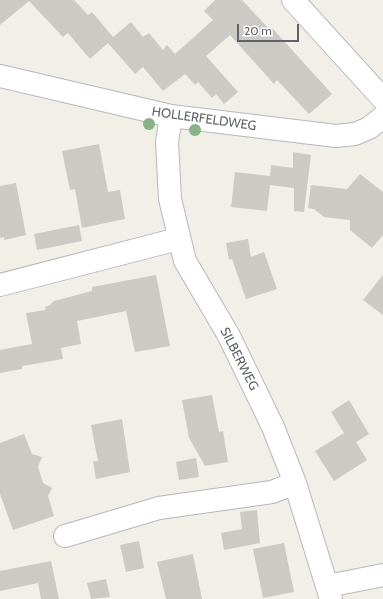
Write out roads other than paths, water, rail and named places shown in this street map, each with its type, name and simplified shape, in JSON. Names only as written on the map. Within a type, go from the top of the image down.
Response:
[{"type":"street","points":[[293,0],[383,99]]},
{"type":"street","name":"HOLLERFELDWEG","points":[[0,76],[171,116],[336,136],[355,134],[369,128],[383,117]]},
{"type":"street","name":"SILBERWEG","points":[[171,116],[167,142],[170,199],[178,239],[185,261],[229,336],[273,427],[295,483],[330,593],[383,575]]},
{"type":"street","points":[[0,285],[178,239]]},
{"type":"street","points":[[65,536],[159,508],[272,492],[295,483]]}]
